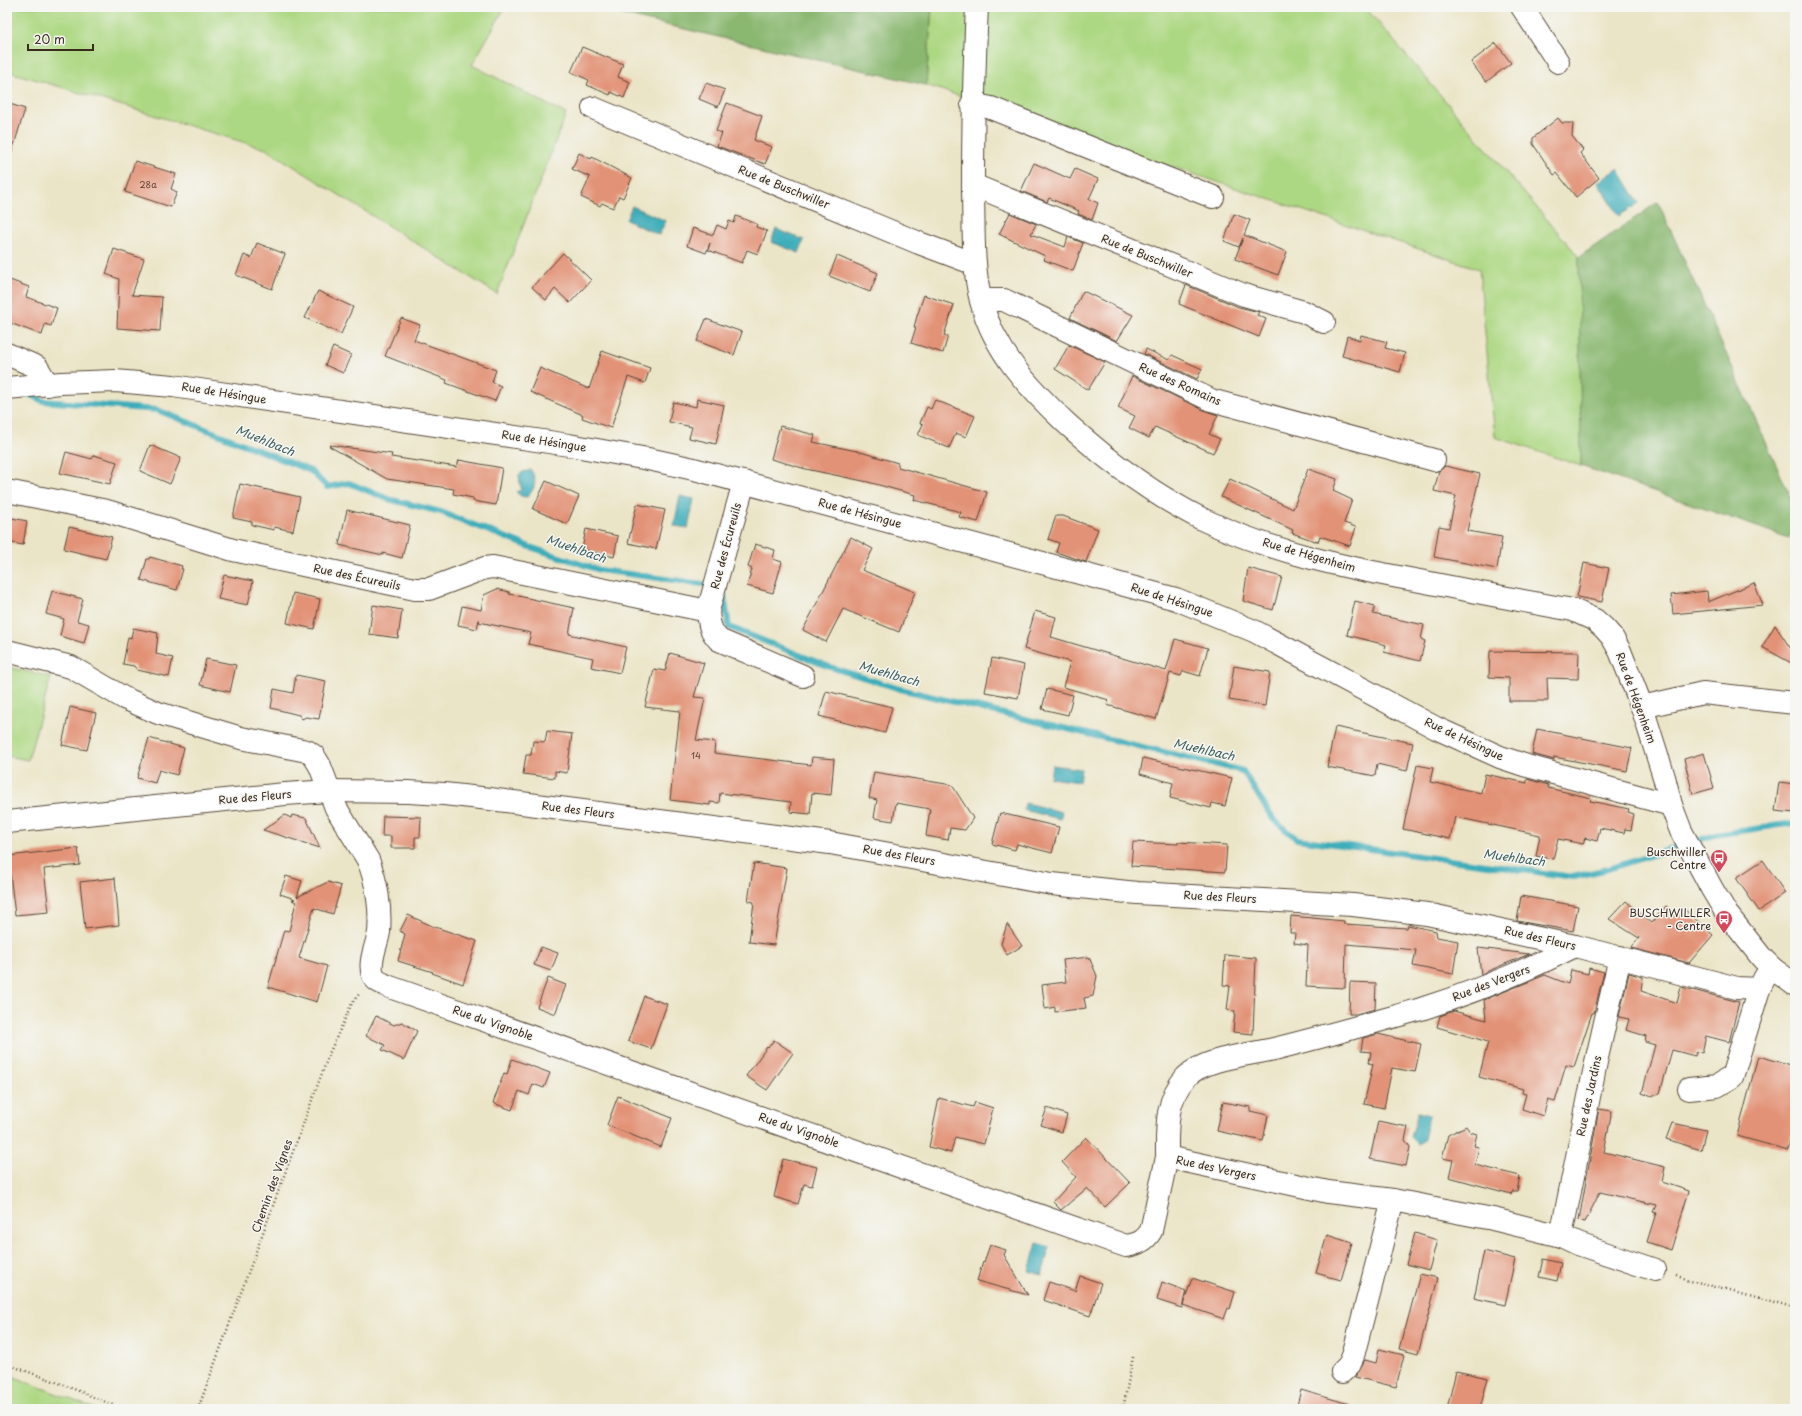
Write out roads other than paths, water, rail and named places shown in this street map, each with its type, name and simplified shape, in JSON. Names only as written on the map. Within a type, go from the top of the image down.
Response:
[{"type":"street","points":[[973,185],[972,104],[977,7]]},
{"type":"street","points":[[1522,7],[1558,62]]},
{"type":"street","points":[[972,104],[991,108],[1213,197]]},
{"type":"street","name":"Rue de Buschwiller","points":[[593,108],[919,243],[976,264]]},
{"type":"street","name":"Rue de Hégenheim","points":[[973,185],[976,264],[981,300],[996,338],[1020,375],[1034,391],[1102,455],[1129,476],[1168,501],[1205,520],[1235,533],[1304,556],[1376,573],[1573,610],[1595,620],[1612,637],[1628,671],[1642,707],[1664,776],[1671,805],[1681,831],[1699,865],[1727,914],[1744,937],[1773,969],[1795,985]]},
{"type":"street","name":"Rue de Buschwiller","points":[[973,185],[1244,295],[1304,312],[1324,322]]},
{"type":"street","name":"Rue des Romains","points":[[981,300],[1004,300],[1211,400],[1434,460]]},
{"type":"street","points":[[7,354],[37,367],[43,385]]},
{"type":"street","name":"Rue de Hésingue","points":[[7,388],[115,381],[173,386],[648,458],[744,482],[1176,599],[1254,631],[1436,728],[1500,757],[1527,766],[1671,805]]},
{"type":"street","name":"Rue des Écureuils","points":[[744,482],[710,606],[709,624],[712,634],[719,640],[803,676]]},
{"type":"street","name":"Rue des Écureuils","points":[[7,491],[107,511],[233,550],[415,589],[430,589],[485,568],[493,567],[710,606]]},
{"type":"street","points":[[7,651],[71,667],[124,698],[158,713],[241,738],[307,751],[314,756],[320,766],[329,791]]},
{"type":"street","points":[[1642,707],[1703,693],[1795,703]]},
{"type":"street","name":"Rue des Fleurs","points":[[7,822],[249,797],[329,791],[444,794],[830,843],[1085,889],[1345,904],[1427,914],[1575,946],[1737,988],[1759,989]]},
{"type":"street","name":"Rue du Vignoble","points":[[329,791],[336,808],[368,860],[374,879],[379,919],[372,968],[373,976],[377,981],[387,986],[1126,1246],[1136,1245],[1146,1239],[1151,1231],[1167,1157]]},
{"type":"street","name":"Rue des Vergers","points":[[1575,946],[1519,972],[1421,1008],[1274,1049],[1202,1066],[1187,1077],[1173,1098],[1167,1121],[1167,1157],[1328,1192],[1393,1200],[1493,1219],[1561,1236],[1578,1244],[1655,1270]]},
{"type":"street","name":"Rue des Jardins","points":[[1561,1236],[1596,1062],[1620,957]]},
{"type":"street","points":[[1689,1089],[1718,1086],[1732,1077],[1759,989],[1765,977],[1773,969]]},
{"type":"street","points":[[1342,1372],[1349,1365],[1353,1356],[1393,1200]]},
{"type":"water","points":[[1618,169],[1639,203],[1619,216],[1598,182]]},
{"type":"water","points":[[632,206],[666,221],[659,235],[626,220]]},
{"type":"water","points":[[776,229],[804,240],[799,253],[771,242]]},
{"type":"water","points":[[531,470],[535,481],[534,487],[527,497],[521,496],[516,492],[521,490],[519,475],[523,472]]},
{"type":"water","points":[[680,496],[694,499],[688,528],[674,526]]},
{"type":"water","points":[[1052,765],[1081,769],[1079,782],[1050,778]]},
{"type":"water","points":[[1025,803],[1062,812],[1060,819],[1024,810]]},
{"type":"water","points":[[1418,1112],[1429,1116],[1424,1140],[1418,1144],[1411,1137]]},
{"type":"water","points":[[1037,1243],[1050,1247],[1042,1275],[1029,1271]]},
{"type":"waterway","name":"Muehlbach","points":[[27,393],[43,401],[157,410],[311,471],[327,487],[349,483],[388,499],[441,512],[530,547],[599,570],[712,586]]},
{"type":"waterway","name":"Muehlbach","points":[[720,589],[723,590],[729,627],[827,666],[900,689],[1243,771],[1273,819],[1297,839],[1573,877],[1608,869],[1715,835],[1786,824],[1795,825]]},
{"type":"place","name":"Buschwiller Centre","points":[[1719,873]]},
{"type":"place","name":"BUSCHWILLER - Centre","points":[[1724,934]]}]
